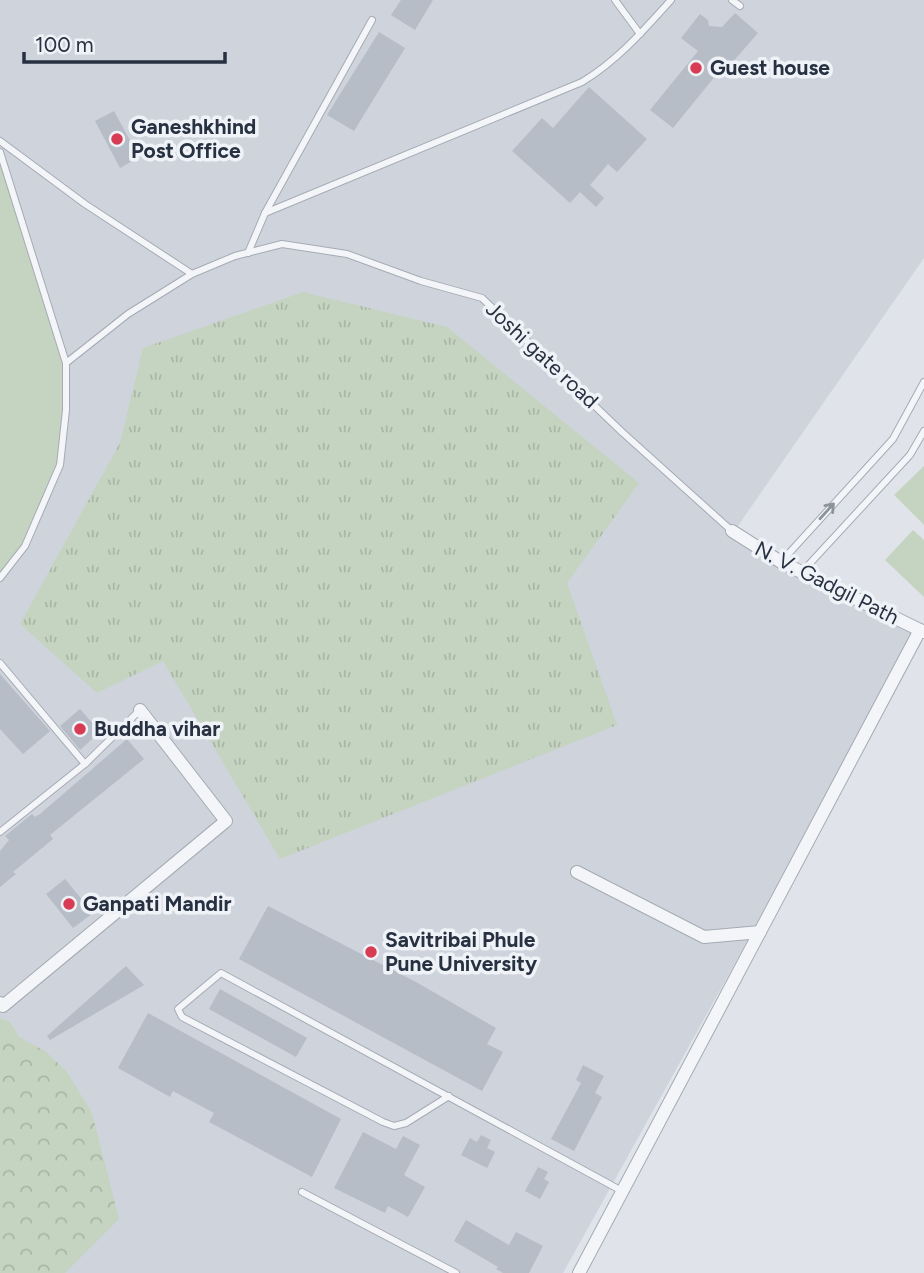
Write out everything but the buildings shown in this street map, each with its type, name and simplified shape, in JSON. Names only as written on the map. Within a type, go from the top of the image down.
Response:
[{"type":"street","name":"N. V. Gadgil Path","points":[[732,531],[781,562],[922,631]]},
{"type":"street","points":[[579,1273],[922,631]]},
{"type":"street","points":[[0,1003],[3,1006],[226,821],[140,710]]},
{"type":"street","points":[[577,872],[704,937],[760,932]]},
{"type":"lane","points":[[615,0],[640,34]]},
{"type":"lane","points":[[265,213],[582,82],[605,68],[671,0]]},
{"type":"lane","points":[[732,0],[740,6]]},
{"type":"lane","points":[[247,253],[265,213],[372,20]]},
{"type":"lane","points":[[0,141],[85,204],[192,274]]},
{"type":"lane","points":[[0,152],[66,363],[66,410],[60,465],[25,546],[0,578]]},
{"type":"lane","name":"Joshi gate road","points":[[66,363],[128,314],[192,274],[247,253],[282,244],[347,254],[421,281],[482,298],[622,432],[732,531]]},
{"type":"lane","points":[[781,562],[893,439],[924,382]]},
{"type":"lane","points":[[802,572],[910,455],[924,431]]},
{"type":"lane","points":[[0,663],[85,764]]},
{"type":"lane","points":[[0,832],[85,764],[140,710]]},
{"type":"lane","points":[[449,1096],[406,1123],[394,1126],[182,1017],[178,1009],[221,973],[449,1096],[622,1191]]},
{"type":"lane","points":[[302,1192],[456,1273]]},
{"type":"shaded area","name":"Savitribai Phule Pune University","points":[[0,0],[924,0],[924,258],[733,533],[920,630],[563,1273],[0,1273]]},
{"type":"green space","points":[[0,152],[66,363],[60,465],[25,546],[0,573]]},
{"type":"green space","points":[[303,292],[447,327],[639,483],[567,583],[617,725],[280,859],[163,661],[97,693],[20,624],[120,443],[143,348]]},
{"type":"green space","points":[[924,466],[924,525],[894,495]]},
{"type":"green space","points":[[913,530],[924,540],[924,597],[885,560]]},
{"type":"green space","points":[[0,1018],[10,1022],[19,1037],[45,1051],[67,1072],[92,1113],[119,1219],[65,1273],[0,1273]]},
{"type":"place","name":"Guest house","points":[[696,68]]},
{"type":"place","name":"Ganeshkhind Post Office","points":[[117,139]]},
{"type":"place","name":"Buddha vihar","points":[[80,729]]},
{"type":"place","name":"Ganpati Mandir","points":[[69,904]]},
{"type":"place","name":"Savitribai Phule Pune University","points":[[371,952]]}]
